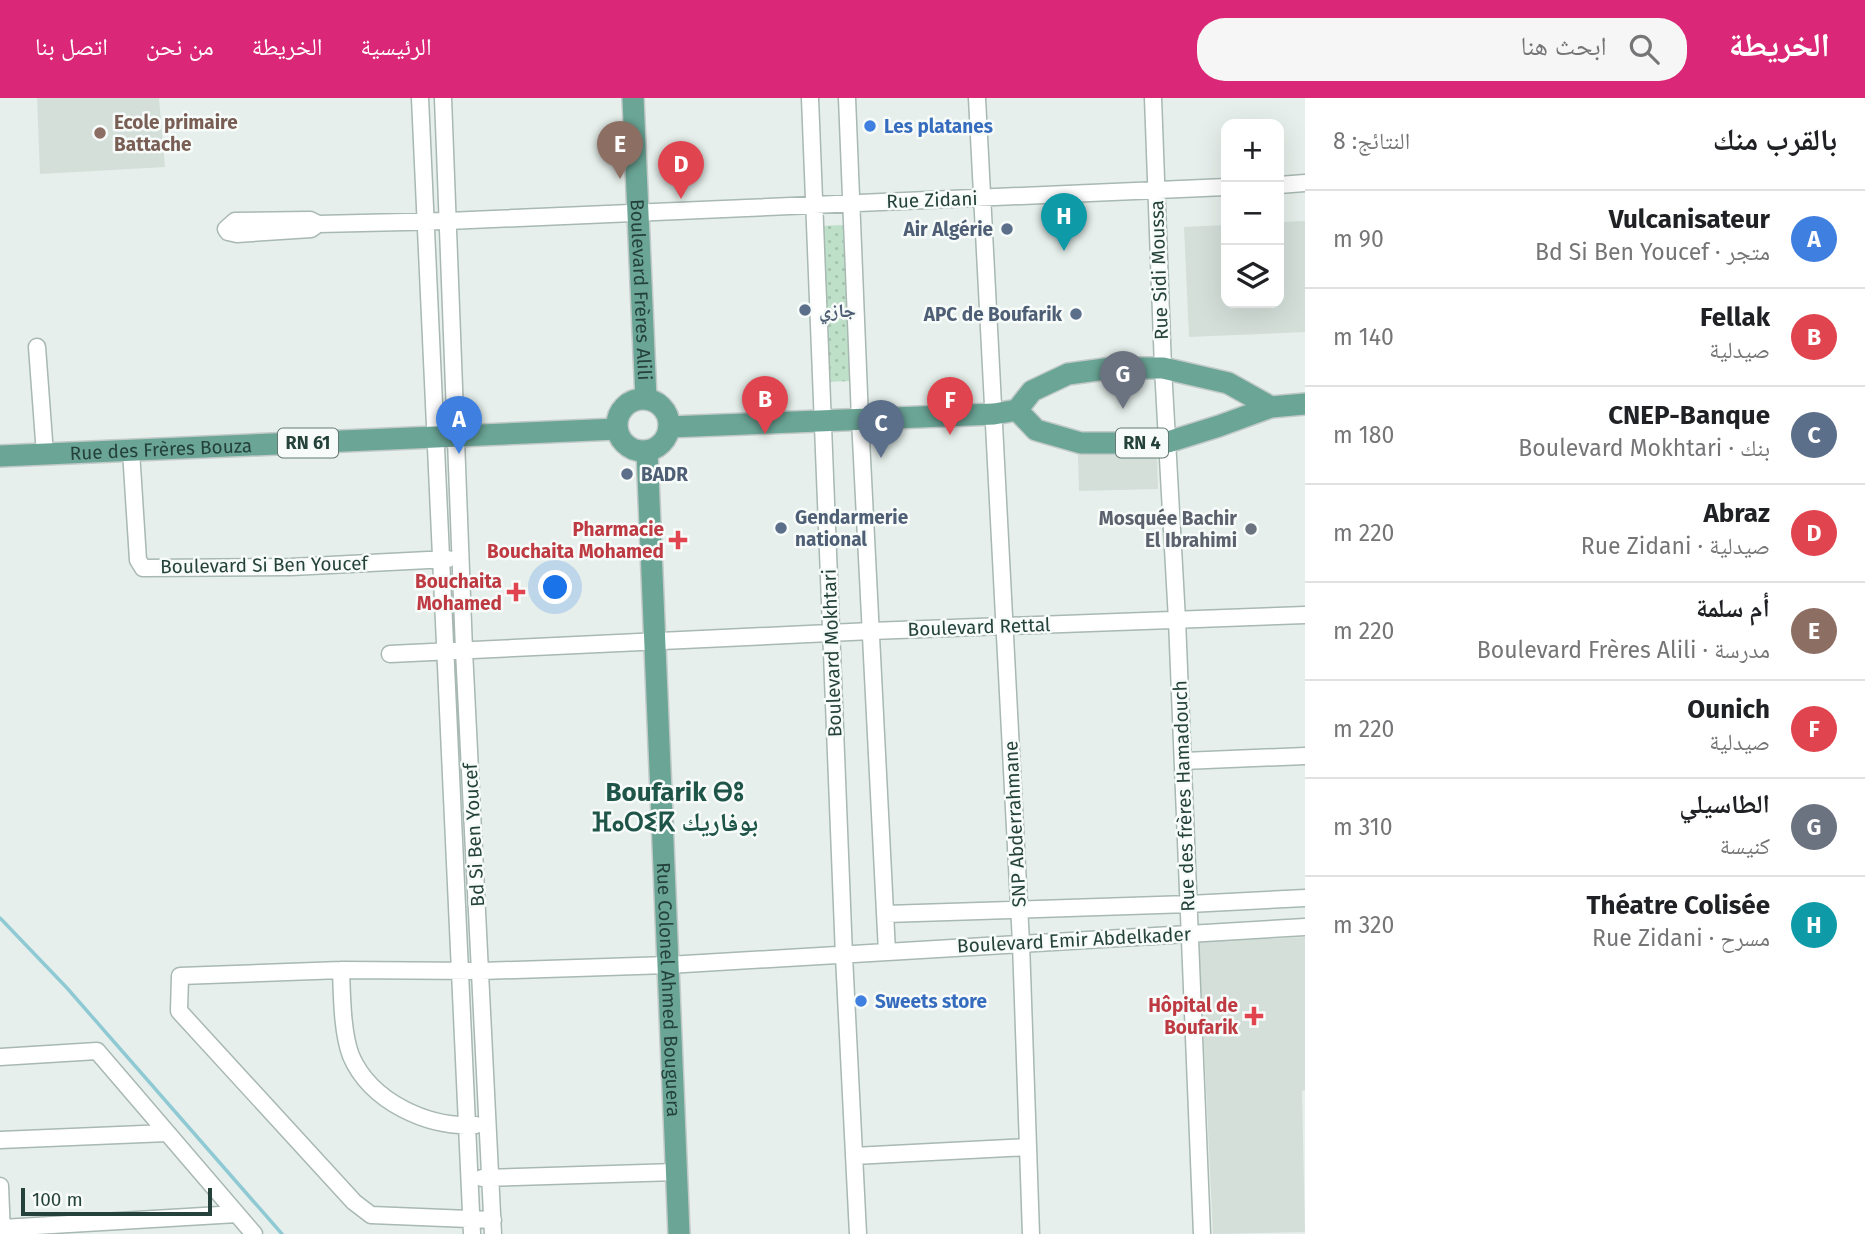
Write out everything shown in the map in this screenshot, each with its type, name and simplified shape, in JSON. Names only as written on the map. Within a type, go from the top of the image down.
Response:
[{"type":"main road","name":"Boulevard Frères Alili","points":[[633,98],[646,399]]},
{"type":"main road","points":[[669,427],[994,414],[1017,410],[1032,391],[1068,374],[1112,368],[1163,368],[1228,383],[1271,407]]},
{"type":"main road","points":[[646,399],[661,405],[666,412],[669,427],[662,443],[647,451],[624,444],[617,429],[617,420],[627,404],[646,399]]},
{"type":"main road","name":"RN 4","points":[[1017,410],[1036,430],[1081,443],[1168,442],[1271,407],[1305,404]]},
{"type":"main road","name":"Rue des Frères Bouza","points":[[0,456],[617,429]]},
{"type":"main road","name":"Rue Colonel Ahmed Bouguera","points":[[647,451],[679,1234]]},
{"type":"street","points":[[420,98],[425,220],[445,437]]},
{"type":"street","points":[[443,98],[448,220],[445,437]]},
{"type":"street","name":"Boulevard Mokhtari","points":[[810,98],[844,956],[858,1234]]},
{"type":"street","name":"Boulevard Mokhtari","points":[[847,98],[887,952]]},
{"type":"street","name":"SNP Abderrahmane","points":[[977,98],[1021,943],[1031,1234]]},
{"type":"street","name":"Rue Sidi Moussa","points":[[1153,98],[1168,442]]},
{"type":"street","points":[[1284,184],[1305,183]]},
{"type":"street","name":"Rue Zidani","points":[[318,224],[1221,187]]},
{"type":"street","points":[[37,347],[45,454]]},
{"type":"street","name":"Bd Si Ben Youcef","points":[[445,437],[461,559],[493,1227]]},
{"type":"street","name":"Bd Si Ben Youcef","points":[[445,437],[440,559],[471,1226]]},
{"type":"street","name":"Rue des frères Hamadouch","points":[[1168,442],[1202,1234]]},
{"type":"street","name":"Boulevard Si Ben Youcef","points":[[131,451],[138,560],[143,568],[291,567],[461,559]]},
{"type":"street","name":"Boulevard Rettal","points":[[390,654],[831,632],[1305,615]]},
{"type":"street","points":[[1183,761],[1305,756]]},
{"type":"street","points":[[455,859],[475,858]]},
{"type":"street","name":"Boulevard Emir Abdelkader","points":[[886,914],[1305,898]]},
{"type":"street","name":"Boulevard Emir Abdelkader","points":[[471,1226],[371,1215],[354,1202],[179,1010],[180,975],[341,971],[460,972],[668,965],[1305,928]]},
{"type":"street","points":[[341,971],[343,1011],[350,1054],[365,1081],[397,1106],[424,1118],[467,1126],[489,1124]]},
{"type":"street","points":[[0,1057],[97,1051],[254,1234]]},
{"type":"street","points":[[0,1140],[167,1133]]},
{"type":"street","points":[[854,1156],[1028,1147]]},
{"type":"street","points":[[470,1178],[676,1172]]},
{"type":"street","points":[[0,1186],[2,1231],[237,1214]]},
{"type":"street","points":[[471,1226],[493,1227]]},
{"type":"shaded area","name":"Ecole primaire Battache","points":[[37,98],[159,98],[165,167],[40,174]]},
{"type":"shaded area","points":[[1305,221],[1305,332],[1189,337],[1184,227],[1221,225],[1221,308],[1284,308],[1284,222]]},
{"type":"shaded area","points":[[1157,453],[1158,489],[1079,491],[1078,455]]},
{"type":"shaded area","name":"Hôpital de Boufarik","points":[[1305,937],[1305,1090],[1302,1091],[1305,1232],[1213,1234],[1199,942]]},
{"type":"green space","points":[[843,225],[850,381],[828,382],[821,226]]},
{"type":"waterway","points":[[0,918],[67,988],[282,1234]]},
{"type":"place","name":"Les platanes","points":[[870,126]]},
{"type":"place","name":"Ecole primaire Battache","points":[[100,133]]},
{"type":"place","name":"أم سلمة","points":[[620,179]]},
{"type":"place","name":"Abraz","points":[[681,199]]},
{"type":"place","name":"Air Algérie","points":[[1007,229]]},
{"type":"place","name":"Théatre Colisée","points":[[1064,251]]},
{"type":"place","name":"جازي","points":[[805,310]]},
{"type":"place","name":"APC de Boufarik","points":[[1076,314]]},
{"type":"place","name":"الطاسيلي","points":[[1123,409]]},
{"type":"place","name":"Fellak","points":[[765,434]]},
{"type":"place","name":"Ounich","points":[[950,435]]},
{"type":"place","name":"Vulcanisateur","points":[[459,454]]},
{"type":"place","name":"CNEP-Banque","points":[[881,458]]},
{"type":"place","name":"BADR","points":[[627,474]]},
{"type":"place","name":"Gendarmerie national","points":[[781,528]]},
{"type":"place","name":"Mosquée Bachir El Ibrahimi","points":[[1251,529]]},
{"type":"place","name":"Pharmacie Bouchaita Mohamed","points":[[678,540]]},
{"type":"place","name":"Bouchaita Mohamed","points":[[516,592]]},
{"type":"place","name":"Sweets store","points":[[861,1001]]},
{"type":"place","name":"Hôpital de Boufarik","points":[[1254,1016]]},
{"type":"district","name":"Boufarik ⴱⵓ ⴼⴰⵔⵉⴽ بوفاريك","points":[[675,807]]}]
